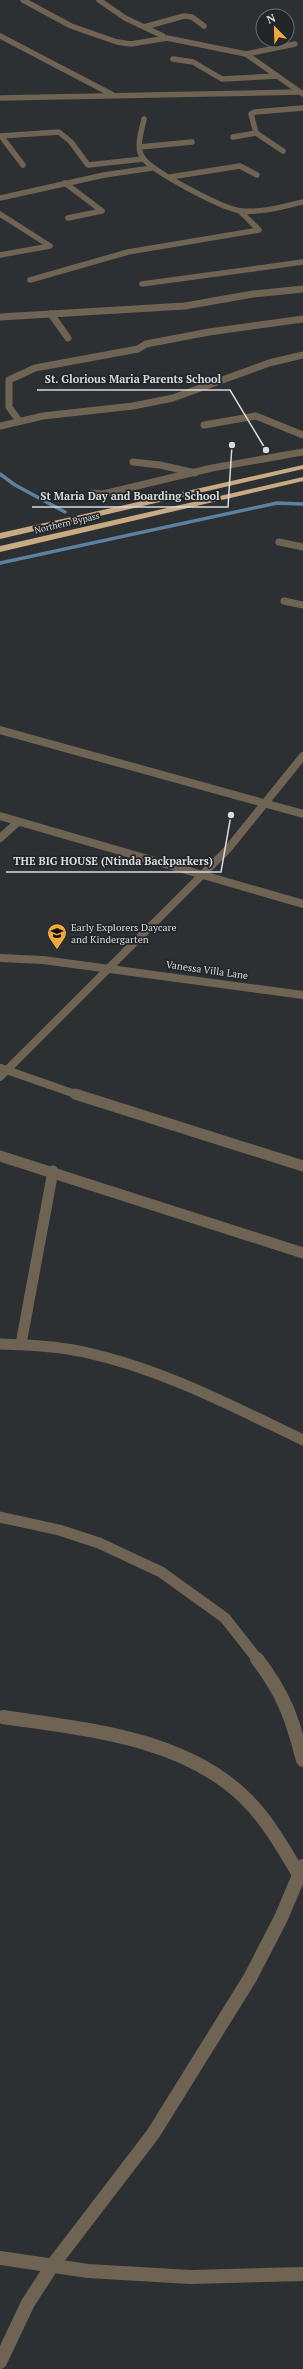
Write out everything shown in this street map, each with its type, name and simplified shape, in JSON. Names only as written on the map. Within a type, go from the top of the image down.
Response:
[{"type":"highway","name":"Northern Bypass","points":[[0,536],[303,467]]},
{"type":"highway","name":"Northern Bypass","points":[[0,549],[303,479]]},
{"type":"street","points":[[24,0],[71,26],[117,42],[131,44],[163,38],[246,54],[275,48]]},
{"type":"street","points":[[99,0],[125,18],[163,36],[163,38]]},
{"type":"street","points":[[144,27],[184,16],[192,17],[204,26]]},
{"type":"street","points":[[0,36],[115,95]]},
{"type":"street","points":[[246,54],[302,93]]},
{"type":"street","points":[[173,59],[193,62],[222,79],[278,76]]},
{"type":"street","points":[[0,98],[302,93]]},
{"type":"street","points":[[256,133],[251,114],[255,112],[303,108]]},
{"type":"street","points":[[30,280],[128,252],[259,230],[240,211],[152,168],[143,159],[140,147],[144,119]]},
{"type":"street","points":[[1,136],[59,132],[71,142],[88,165],[143,159]]},
{"type":"street","points":[[233,136],[256,133],[283,150]]},
{"type":"street","points":[[1,136],[23,165]]},
{"type":"street","points":[[140,147],[192,142]]},
{"type":"street","points":[[170,177],[240,166],[257,175]]},
{"type":"street","points":[[0,198],[64,183],[152,168]]},
{"type":"street","points":[[64,183],[102,211],[68,218]]},
{"type":"street","points":[[240,211],[303,202]]},
{"type":"street","points":[[0,214],[50,245],[0,256]]},
{"type":"street","points":[[142,284],[303,262]]},
{"type":"street","points":[[0,317],[185,306],[253,294],[303,289]]},
{"type":"street","points":[[51,314],[68,338]]},
{"type":"street","points":[[19,421],[11,414],[7,402],[9,380],[29,370],[138,349],[151,343],[209,332],[303,319]]},
{"type":"street","points":[[0,426],[70,412],[90,412],[133,406],[173,398],[269,363],[303,355]]},
{"type":"street","points":[[204,425],[256,416],[303,435]]},
{"type":"street","points":[[92,493],[103,494],[197,474],[212,468],[303,452]]},
{"type":"street","points":[[133,462],[160,465],[197,474]]},
{"type":"street","points":[[279,542],[303,547]]},
{"type":"street","points":[[284,601],[303,605]]},
{"type":"street","points":[[0,730],[303,814]]},
{"type":"street","points":[[303,756],[273,791],[266,804],[227,850],[2,1071],[303,1166]]},
{"type":"street","points":[[0,816],[200,876],[303,904]]},
{"type":"street","points":[[0,838],[18,822]]},
{"type":"street","name":"Vanessa Villa Lane","points":[[0,958],[108,968],[303,995]]},
{"type":"street","points":[[0,1156],[54,1171],[303,1253]]},
{"type":"street","points":[[22,1344],[54,1171]]},
{"type":"street","points":[[0,1344],[66,1347],[99,1354],[133,1364],[176,1379],[303,1440]]},
{"type":"street","points":[[0,1517],[59,1530],[99,1543],[161,1572],[211,1606],[225,1618],[273,1680],[292,1718],[303,1760]]},
{"type":"street","points":[[0,2362],[28,2303],[52,2266],[153,2134],[250,1978],[281,1918],[301,1869],[258,1813],[234,1789],[214,1774],[188,1760],[142,1744],[99,1734],[3,1717]]},
{"type":"street","points":[[0,2258],[88,2271],[191,2277],[303,2274]]},
{"type":"waterway","points":[[0,474],[15,485],[65,512]]},
{"type":"waterway","points":[[0,563],[277,503],[303,504]]},
{"type":"place","name":"St Maria Day and Boarding School","points":[[232,445]]},
{"type":"place","name":"St. Glorious Maria Parents School","points":[[266,450]]},
{"type":"place","name":"THE BIG HOUSE (Ntinda Backparkers)","points":[[231,815]]},
{"type":"place","name":"Early Explorers Daycare and Kindergarten","points":[[57,950]]}]
